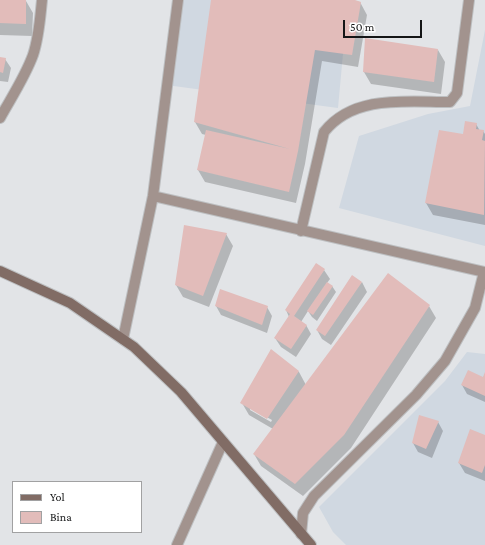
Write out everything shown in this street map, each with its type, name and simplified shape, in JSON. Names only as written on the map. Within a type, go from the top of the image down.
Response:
[{"type":"main road","points":[[0,271],[70,303],[134,347],[181,392],[311,545]]},
{"type":"street","points":[[0,118],[33,55],[39,28],[42,0]]},
{"type":"street","points":[[123,339],[152,196],[178,0]]},
{"type":"street","points":[[301,231],[324,132],[333,121],[348,112],[363,106],[390,101],[450,102],[457,93],[469,0]]},
{"type":"street","points":[[152,196],[485,272],[475,308],[445,361],[416,395],[314,496],[303,513],[302,534]]},
{"type":"street","points":[[177,545],[223,442]]},
{"type":"shaded area","points":[[176,0],[348,0],[338,108],[166,85]]},
{"type":"shaded area","points":[[485,30],[485,246],[339,208],[359,136],[428,114],[470,106]]},
{"type":"shaded area","points":[[467,352],[485,354],[485,545],[346,545],[333,532],[319,507],[445,381]]},
{"type":"building","points":[[0,0],[26,0],[26,24],[0,23]]},
{"type":"building","points":[[211,0],[355,0],[361,2],[352,55],[315,50],[298,151],[289,192],[197,170],[206,130],[290,149],[194,122]]},
{"type":"building","points":[[365,38],[438,49],[434,82],[363,72]]},
{"type":"building","points":[[0,57],[6,58],[3,73],[0,72]]},
{"type":"building","points":[[465,121],[477,123],[476,129],[484,130],[482,140],[485,141],[484,215],[425,203],[439,130],[463,134]]},
{"type":"building","points":[[184,225],[227,233],[203,296],[175,285]]},
{"type":"building","points":[[316,263],[325,269],[294,316],[307,325],[291,349],[274,338],[290,314],[285,310]]},
{"type":"building","points":[[388,273],[430,305],[344,435],[295,484],[253,454]]},
{"type":"building","points":[[352,275],[362,282],[325,336],[316,330]]},
{"type":"building","points":[[327,282],[333,286],[313,315],[307,311]]},
{"type":"building","points":[[220,289],[268,306],[262,325],[215,306]]},
{"type":"building","points":[[271,349],[299,371],[267,419],[240,403]]},
{"type":"building","points":[[468,370],[483,377],[485,372],[485,396],[461,385]]},
{"type":"building","points":[[419,415],[439,421],[426,449],[412,443]]},
{"type":"building","points":[[470,429],[485,435],[485,465],[482,473],[458,463]]}]
